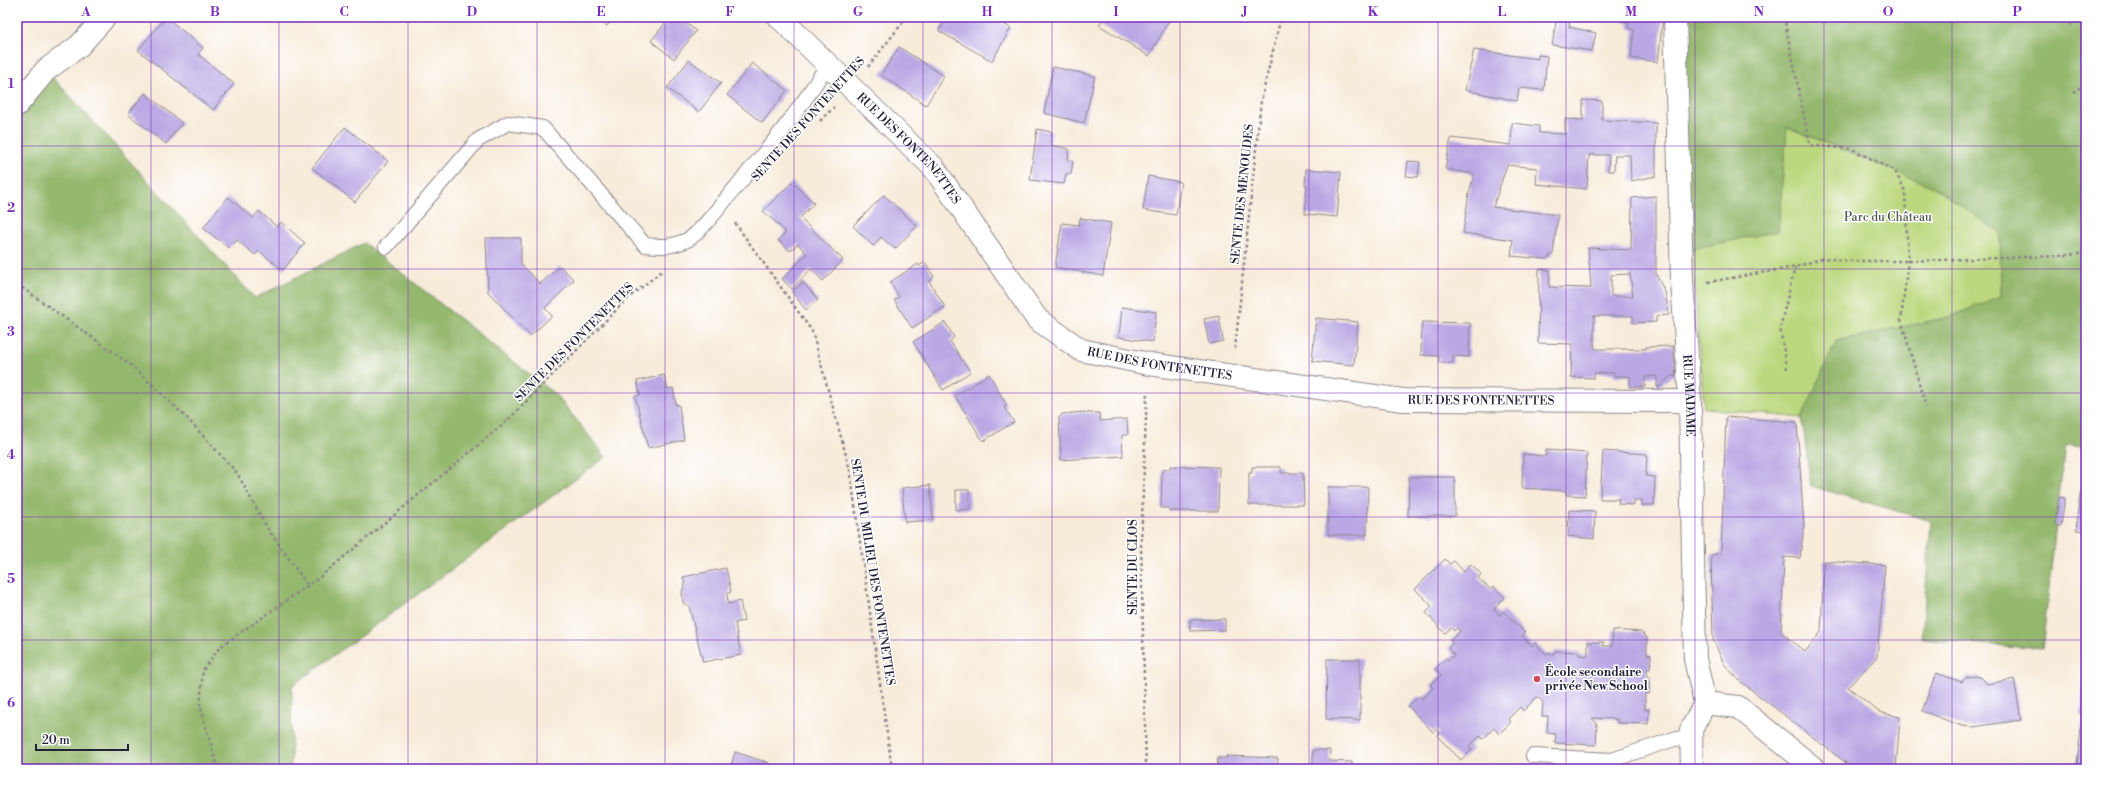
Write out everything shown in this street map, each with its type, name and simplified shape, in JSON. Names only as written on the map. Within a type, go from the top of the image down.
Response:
[{"type":"street","points":[[17,105],[46,70],[79,46],[105,17]]},
{"type":"street","name":"RUE DES FONTENETTES","points":[[778,17],[934,168],[1037,319],[1081,350],[1148,364],[1403,400],[1690,400]]},
{"type":"street","name":"RUE MADAME","points":[[1675,17],[1682,285],[1690,400],[1695,659],[1705,703]]},
{"type":"street","points":[[1692,769],[1691,730],[1705,703],[1738,707],[1815,769]]},
{"type":"lane","points":[[386,247],[478,140],[508,123],[543,128],[645,245],[663,248],[690,238],[714,213],[760,159],[808,98],[827,65]]},
{"type":"lane","points":[[1533,756],[1612,760],[1674,739],[1692,738]]},
{"type":"path","name":"SENTE DES FONTENETTES","points":[[815,126],[852,87],[907,17]]},
{"type":"path","name":"SENTE DES MENOUDES","points":[[1232,376],[1261,101],[1281,17]]},
{"type":"path","points":[[1784,17],[1810,145],[1852,149],[1895,171],[1905,191],[1908,261],[1901,320],[1926,408]]},
{"type":"path","points":[[2070,26],[2074,17]]},
{"type":"path","points":[[2073,93],[2086,83]]},
{"type":"path","name":"SENTE DU MILIEU DES FONTENETTES","points":[[735,222],[812,331],[850,470],[892,769]]},
{"type":"path","points":[[1682,285],[1795,267],[1824,258],[1850,261],[1908,261],[2059,256],[2086,252]]},
{"type":"path","name":"SENTE DES FONTENETTES","points":[[218,769],[200,706],[203,670],[220,647],[320,577],[507,421],[627,299],[669,265]]},
{"type":"path","points":[[1787,369],[1780,328],[1795,267]]},
{"type":"path","points":[[17,284],[131,365],[186,417],[237,473],[266,526],[308,586]]},
{"type":"path","name":"SENTE DU CLOS","points":[[1146,769],[1141,542],[1148,364]]},
{"type":"green space","name":"Parc du Château","points":[[1675,17],[2086,17],[2086,447],[2065,445],[2042,649],[1922,639],[1931,521],[1811,486],[1802,418],[1836,341],[1949,317],[2001,296],[2000,233],[1934,187],[1787,127],[1778,231],[1681,251]]},
{"type":"green space","name":"Parc du Château","points":[[2086,17],[2086,447],[1704,408],[1694,284],[1680,19]]},
{"type":"green space","points":[[46,70],[255,298],[364,243],[557,396],[606,457],[292,686],[291,769],[17,769],[17,105]]},
{"type":"building","points":[[166,17],[203,48],[198,54],[234,84],[213,110],[138,50]]},
{"type":"building","points":[[595,17],[614,17],[607,26]]},
{"type":"building","points":[[670,17],[679,17],[696,31],[674,59],[651,41]]},
{"type":"building","points":[[947,17],[991,17],[1011,28],[992,61],[939,31]]},
{"type":"building","points":[[1104,17],[1171,17],[1149,56],[1099,25]]},
{"type":"building","points":[[1557,17],[1571,17],[1569,27],[1596,33],[1592,51],[1552,45]]},
{"type":"building","points":[[1609,17],[1663,17],[1658,62],[1631,58],[1634,30],[1628,28],[1629,23]]},
{"type":"building","points":[[899,47],[944,76],[926,105],[881,75]]},
{"type":"building","points":[[1474,50],[1538,59],[1538,55],[1547,56],[1544,90],[1519,88],[1517,101],[1465,90]]},
{"type":"building","points":[[689,60],[721,83],[699,112],[667,88]]},
{"type":"building","points":[[752,63],[787,90],[762,123],[727,95]]},
{"type":"building","points":[[1053,67],[1095,76],[1084,123],[1044,113]]},
{"type":"building","points":[[145,93],[182,123],[166,144],[128,114]]},
{"type":"building","points":[[1583,100],[1602,101],[1602,120],[1656,123],[1656,176],[1631,181],[1630,155],[1615,155],[1614,171],[1608,171],[1609,155],[1589,155],[1587,189],[1536,184],[1537,168],[1507,165],[1493,207],[1558,215],[1553,254],[1546,259],[1511,256],[1513,240],[1463,233],[1469,193],[1474,174],[1445,169],[1451,138],[1511,145],[1512,123],[1539,126],[1539,133],[1565,134],[1565,119],[1583,120]]},
{"type":"building","points":[[345,127],[388,161],[355,202],[312,168]]},
{"type":"building","points":[[1037,129],[1052,132],[1050,145],[1069,149],[1068,160],[1073,161],[1071,174],[1066,174],[1064,184],[1030,180]]},
{"type":"building","points":[[1408,161],[1420,162],[1418,177],[1406,176]]},
{"type":"building","points":[[1306,169],[1341,172],[1337,217],[1305,214],[1307,185],[1305,185]]},
{"type":"building","points":[[1148,176],[1181,182],[1176,215],[1143,210]]},
{"type":"building","points":[[792,182],[814,203],[800,218],[843,260],[823,281],[811,269],[792,289],[782,279],[807,254],[798,244],[790,251],[778,240],[786,232],[763,211]]},
{"type":"building","points":[[884,195],[917,226],[895,249],[881,237],[873,246],[853,226]]},
{"type":"building","points":[[1656,196],[1656,274],[1665,292],[1669,315],[1656,316],[1656,322],[1633,323],[1633,316],[1594,316],[1594,344],[1595,349],[1646,349],[1646,347],[1673,346],[1676,376],[1671,376],[1659,387],[1657,387],[1657,376],[1645,377],[1645,387],[1630,387],[1630,376],[1614,376],[1614,373],[1594,373],[1594,378],[1571,377],[1572,344],[1538,343],[1539,269],[1550,270],[1549,287],[1591,288],[1588,248],[1631,250],[1632,198]],"holes":[[[1630,274],[1633,296],[1611,296],[1611,275]]]},
{"type":"building","points":[[228,197],[253,218],[259,211],[277,227],[281,222],[305,243],[283,270],[259,251],[255,255],[237,240],[229,248],[203,228]]},
{"type":"building","points":[[1080,218],[1111,223],[1103,276],[1055,267],[1062,223],[1079,225]]},
{"type":"building","points":[[486,238],[521,238],[521,264],[540,284],[560,266],[574,280],[545,308],[552,316],[530,336],[488,292]]},
{"type":"building","points":[[925,262],[934,277],[929,281],[945,307],[912,328],[894,300],[899,297],[890,282],[918,264],[919,266]]},
{"type":"building","points":[[803,282],[818,300],[806,310],[792,292]]},
{"type":"building","points":[[1122,307],[1156,312],[1153,342],[1119,337]]},
{"type":"building","points":[[1219,316],[1223,341],[1209,344],[1204,319]]},
{"type":"building","points":[[1316,318],[1358,322],[1354,365],[1312,361]]},
{"type":"building","points":[[945,322],[954,337],[950,341],[970,372],[943,390],[913,342]]},
{"type":"building","points":[[1422,322],[1470,323],[1469,357],[1453,356],[1453,363],[1439,363],[1439,356],[1421,355]]},
{"type":"building","points":[[989,374],[1007,406],[1004,407],[1014,422],[983,441],[955,396]]},
{"type":"building","points":[[664,375],[668,389],[673,388],[676,405],[679,405],[684,440],[648,448],[635,396],[640,395],[637,381]]},
{"type":"building","points":[[1085,412],[1099,413],[1100,421],[1127,419],[1128,435],[1122,435],[1123,456],[1061,460],[1059,418],[1062,414]]},
{"type":"building","points":[[1726,417],[1797,422],[1804,528],[1800,558],[1784,557],[1781,632],[1805,652],[1821,632],[1824,561],[1885,565],[1877,657],[1848,687],[1879,712],[1900,717],[1896,769],[1854,769],[1740,681],[1724,664],[1713,639],[1711,555],[1721,553]]},
{"type":"building","points":[[1546,450],[1587,453],[1585,496],[1566,495],[1566,491],[1522,488],[1523,454],[1546,456]]},
{"type":"building","points":[[1603,451],[1647,454],[1646,476],[1655,477],[1654,505],[1642,505],[1642,500],[1634,500],[1634,505],[1618,504],[1619,499],[1600,499]]},
{"type":"building","points":[[1170,466],[1219,467],[1218,511],[1169,511],[1169,508],[1161,508],[1162,470],[1170,469]]},
{"type":"building","points":[[1252,467],[1281,467],[1281,473],[1303,473],[1304,505],[1249,505],[1249,473],[1252,473]]},
{"type":"building","points":[[1409,477],[1455,477],[1455,516],[1408,516]]},
{"type":"building","points":[[930,485],[933,520],[905,522],[902,488]]},
{"type":"building","points":[[1328,487],[1368,487],[1367,535],[1328,535]]},
{"type":"building","points":[[956,490],[969,490],[970,509],[956,510]]},
{"type":"building","points":[[2080,494],[2086,495],[2086,531],[2076,530]]},
{"type":"building","points":[[2059,497],[2065,498],[2061,526],[2055,525]]},
{"type":"building","points":[[1569,510],[1595,511],[1594,539],[1568,536]]},
{"type":"building","points":[[1445,559],[1450,564],[1454,561],[1464,572],[1471,564],[1481,574],[1478,578],[1491,590],[1494,587],[1505,598],[1494,609],[1500,615],[1503,611],[1525,633],[1522,636],[1532,646],[1535,643],[1546,654],[1554,654],[1555,651],[1579,652],[1579,655],[1588,656],[1588,642],[1604,642],[1603,646],[1612,646],[1613,630],[1641,632],[1647,638],[1647,654],[1651,655],[1650,669],[1647,669],[1647,677],[1650,677],[1649,694],[1645,693],[1645,710],[1649,709],[1648,724],[1617,723],[1617,719],[1592,718],[1597,724],[1596,745],[1555,743],[1556,734],[1547,733],[1548,716],[1542,716],[1543,702],[1537,697],[1523,711],[1520,707],[1508,719],[1511,722],[1499,734],[1494,728],[1483,739],[1480,736],[1469,746],[1472,749],[1461,760],[1437,736],[1440,733],[1436,729],[1433,732],[1408,706],[1419,696],[1422,699],[1433,688],[1430,685],[1441,675],[1435,669],[1446,658],[1448,660],[1454,655],[1448,648],[1453,643],[1450,641],[1460,631],[1457,628],[1454,631],[1451,628],[1445,633],[1426,613],[1432,606],[1415,589]]},
{"type":"building","points":[[726,568],[731,592],[727,594],[728,604],[740,601],[744,621],[735,623],[741,655],[703,662],[689,606],[683,603],[682,591],[685,586],[683,577]]},
{"type":"building","points":[[1225,619],[1225,630],[1190,631],[1190,620]]},
{"type":"building","points":[[1327,659],[1360,659],[1360,720],[1326,719]]},
{"type":"building","points":[[2084,670],[2086,670],[2086,715],[2080,714]]},
{"type":"building","points":[[1936,673],[1962,682],[1967,677],[1976,676],[1982,678],[1987,684],[2014,679],[2021,720],[1973,727],[1962,726],[1922,711]]},
{"type":"building","points":[[2082,720],[2086,720],[2086,766],[2077,765]]},
{"type":"building","points":[[1313,750],[1330,750],[1329,761],[1352,762],[1352,769],[1313,769]]},
{"type":"building","points":[[735,752],[769,763],[768,769],[730,769]]},
{"type":"building","points":[[1226,756],[1278,758],[1277,769],[1217,769],[1218,758],[1227,758]]},
{"type":"place","name":"École secondaire privée New School","points":[[1537,679]]}]
